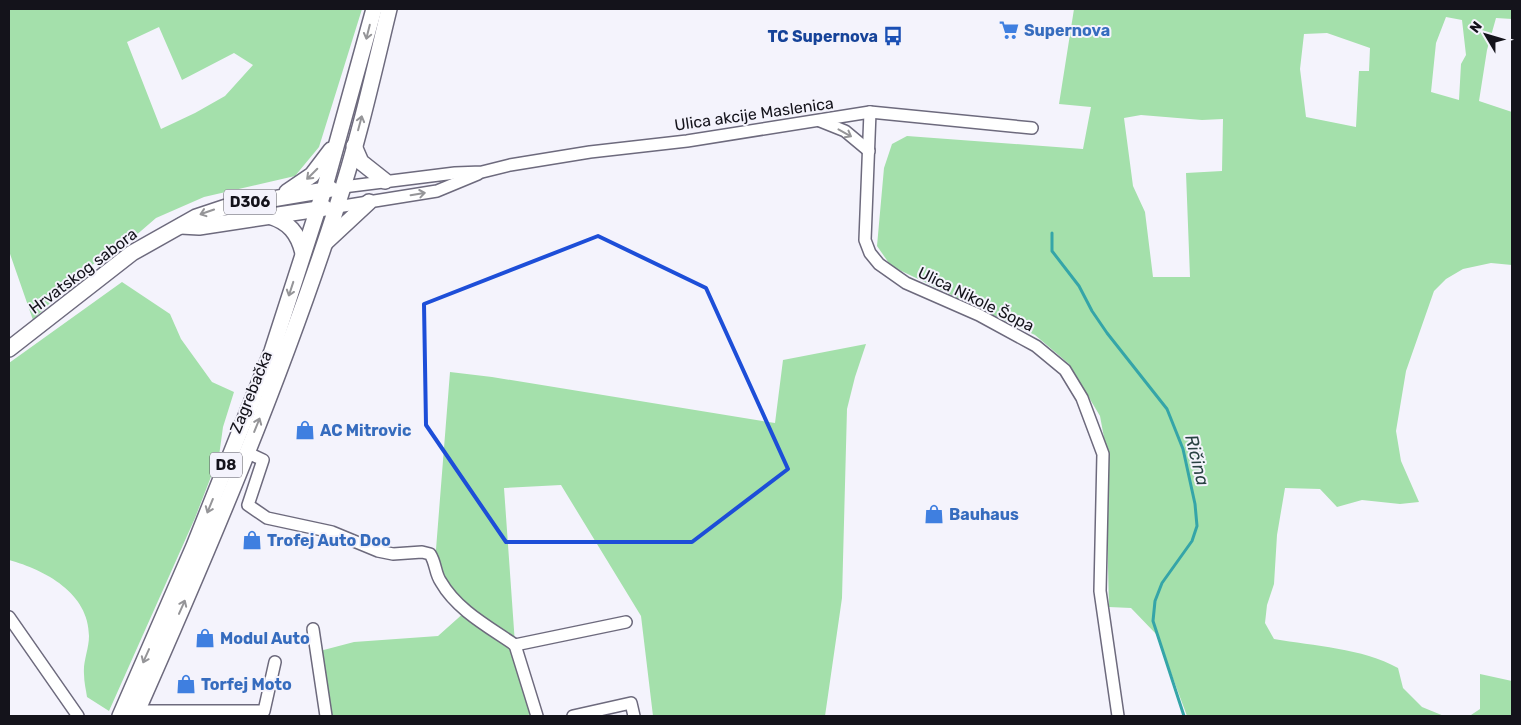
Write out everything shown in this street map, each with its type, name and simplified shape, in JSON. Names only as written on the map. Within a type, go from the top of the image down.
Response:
[{"type":"main road","name":"D8","points":[[324,190],[374,9]]},
{"type":"main road","name":"D8","points":[[343,187],[389,9]]},
{"type":"main road","points":[[278,196],[293,189],[312,175],[337,143]]},
{"type":"main road","points":[[354,146],[360,162],[385,181]]},
{"type":"main road","name":"Hrvatskog sabora","points":[[9,349],[132,253],[209,211],[278,196],[343,187]]},
{"type":"main road","name":"Zagrebačka","points":[[136,713],[209,545],[288,348],[343,187]]},
{"type":"main road","name":"Zagrebačka","points":[[120,716],[194,546],[272,351],[324,190]]},
{"type":"main road","points":[[323,245],[336,235],[346,221],[369,202]]},
{"type":"main road","points":[[317,209],[337,207]]},
{"type":"main road","name":"D306","points":[[181,226],[199,228],[317,209]]},
{"type":"main road","points":[[268,216],[280,219],[294,231],[303,253]]},
{"type":"street","name":"Ulica akcije Maslenica","points":[[337,207],[437,191],[482,172],[510,165],[590,152],[687,141],[870,112],[1032,128]]},
{"type":"street","name":"Ulica Nikole Šopa","points":[[870,112],[865,240],[870,253],[879,264],[906,283],[979,315],[1036,346],[1065,370],[1082,398],[1103,454],[1100,591],[1118,716]]},
{"type":"street","points":[[818,120],[845,131],[868,151]]},
{"type":"street","name":"Ulica akcije Maslenica","points":[[343,187],[455,173],[482,172]]},
{"type":"street","points":[[246,452],[263,460],[248,505],[268,518],[332,532],[378,551],[394,554],[422,552],[430,554],[435,562],[440,582],[458,604],[514,644],[537,716]]},
{"type":"street","points":[[9,617],[78,716]]},
{"type":"street","points":[[514,644],[626,622]]},
{"type":"street","points":[[313,628],[326,716]]},
{"type":"street","points":[[136,713],[264,711],[275,662]]},
{"type":"street","points":[[573,716],[632,703],[634,716]]},
{"type":"highlighted area","points":[[598,236],[706,288],[788,469],[692,542],[506,542],[426,425],[424,304]]},
{"type":"green space","points":[[9,9],[362,9],[319,147],[295,176],[204,197],[156,218],[134,237],[113,248],[68,285],[33,320],[9,251]],"holes":[[[159,27],[182,80],[234,53],[253,65],[225,96],[161,129],[127,42]]]},
{"type":"green space","points":[[1074,9],[1512,9],[1512,19],[1496,18],[1487,50],[1479,101],[1512,112],[1512,265],[1491,263],[1463,269],[1446,279],[1434,291],[1406,371],[1396,431],[1401,461],[1419,502],[1400,504],[1362,500],[1337,507],[1320,489],[1285,488],[1277,535],[1274,584],[1267,605],[1265,623],[1274,639],[1353,652],[1384,661],[1398,668],[1403,688],[1422,707],[1444,716],[1187,716],[1157,635],[1131,608],[1109,607],[1105,443],[1100,416],[1069,364],[1035,335],[891,266],[877,246],[884,168],[892,144],[907,136],[1083,149],[1091,107],[1059,104]],"holes":[[[1446,17],[1462,20],[1466,55],[1461,64],[1459,100],[1431,92],[1436,43]],[[1327,33],[1370,48],[1369,71],[1359,71],[1356,127],[1306,117],[1300,69],[1304,34]],[[1141,115],[1202,120],[1223,119],[1222,171],[1186,173],[1190,277],[1153,277],[1145,212],[1133,186],[1124,118]]]},
{"type":"green space","points":[[122,282],[170,314],[181,339],[212,382],[234,392],[223,427],[219,456],[195,518],[109,711],[87,697],[84,669],[89,636],[87,621],[82,607],[73,596],[50,577],[23,564],[9,560],[9,363]]},
{"type":"green space","points":[[866,344],[847,409],[842,598],[825,716],[653,716],[641,616],[561,485],[504,488],[515,644],[536,713],[524,716],[326,716],[316,652],[354,642],[438,636],[466,611],[458,604],[435,562],[450,372],[492,377],[775,423],[783,360]]},
{"type":"green space","points":[[1480,674],[1512,681],[1512,716],[1459,716],[1471,715],[1480,709]]},
{"type":"waterway","name":"Ričina","points":[[1052,233],[1052,251],[1079,286],[1092,311],[1107,333],[1167,409],[1183,449],[1195,504],[1197,526],[1192,541],[1162,583],[1155,601],[1153,621],[1184,716]]},
{"type":"place","name":"Supernova","points":[[1009,30]]},
{"type":"place","name":"TC Supernova","points":[[893,36]]},
{"type":"place","name":"AC Mitrovic","points":[[305,430]]},
{"type":"place","name":"Bauhaus","points":[[934,514]]},
{"type":"place","name":"Trofej Auto Doo","points":[[252,540]]},
{"type":"place","name":"Modul Auto","points":[[205,638]]},
{"type":"place","name":"Torfej Moto","points":[[186,684]]}]
